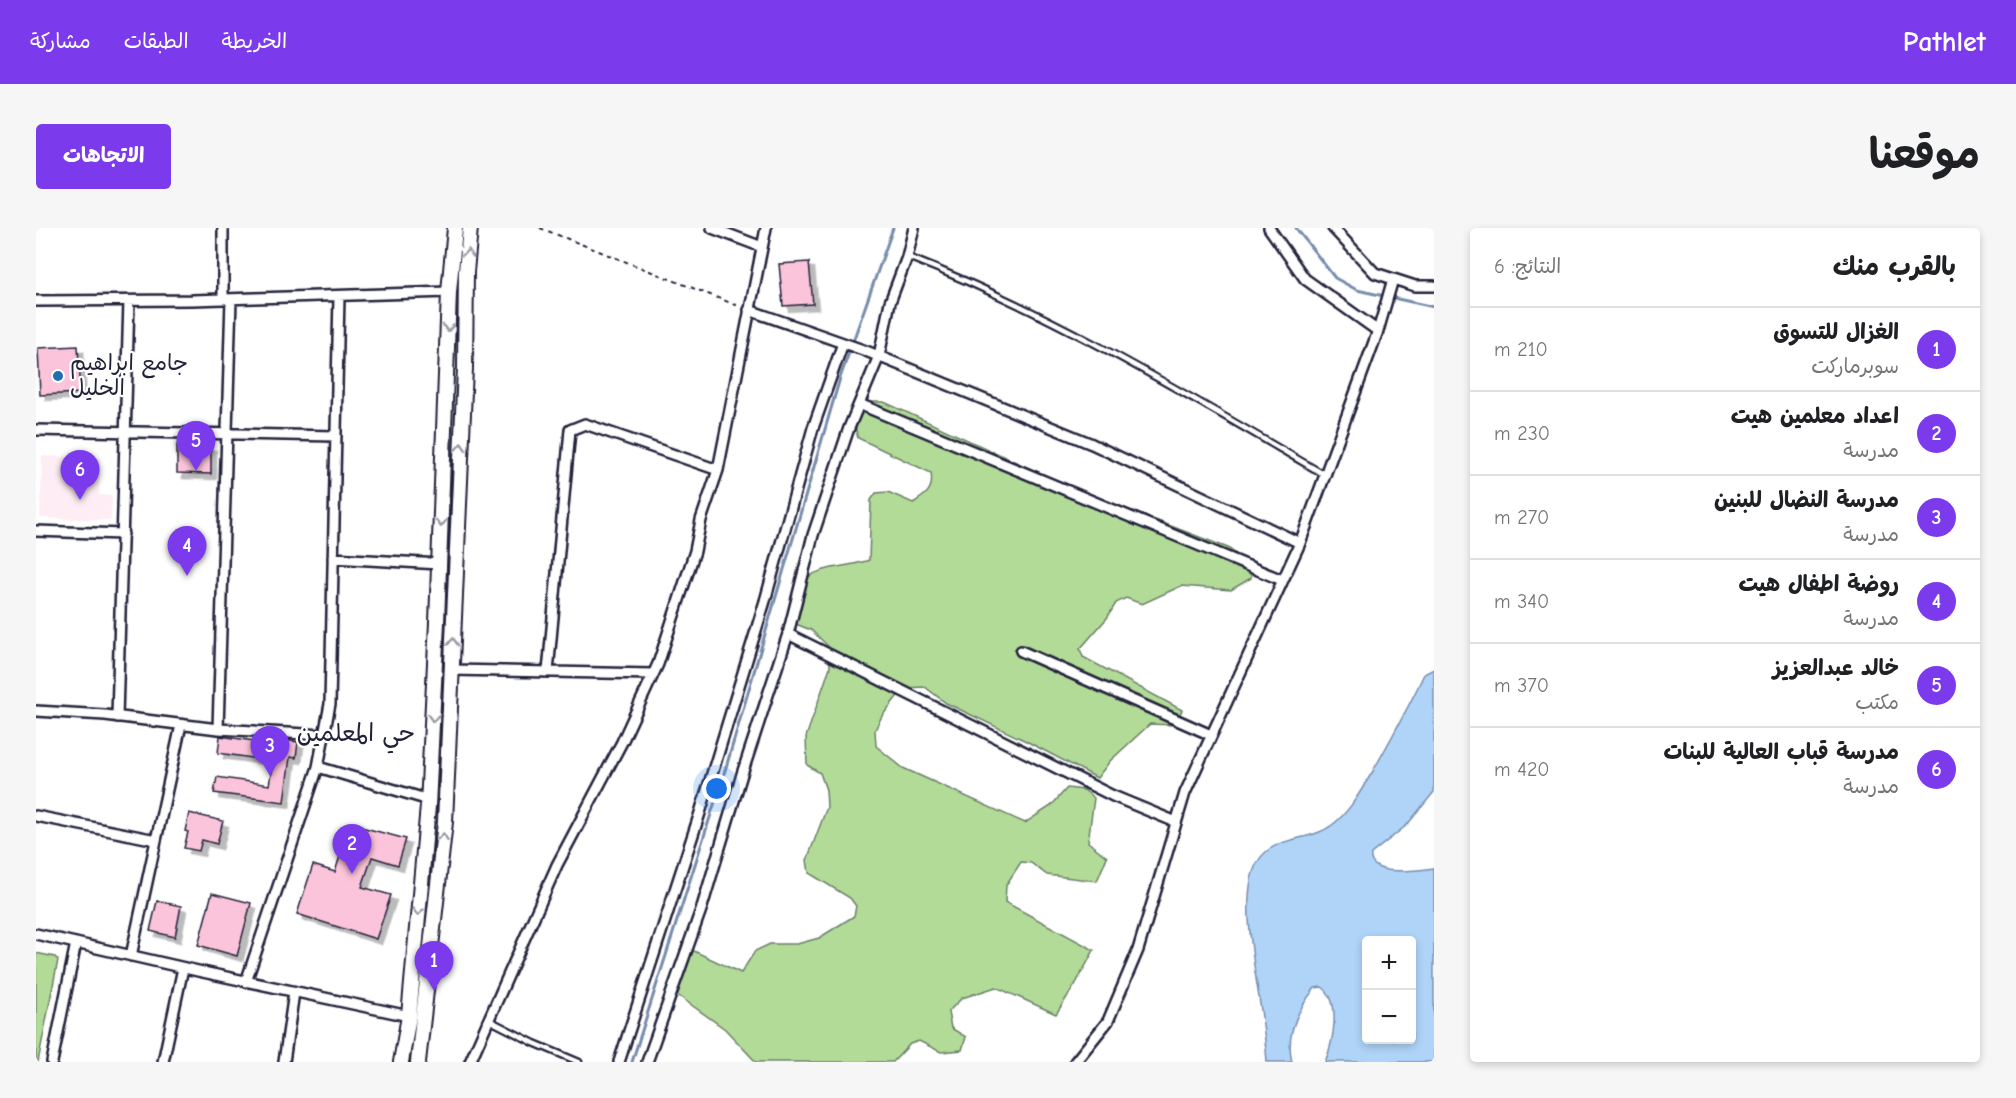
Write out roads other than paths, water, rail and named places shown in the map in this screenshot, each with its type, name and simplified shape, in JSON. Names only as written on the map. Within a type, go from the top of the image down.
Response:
[{"type":"main road","points":[[401,1062],[409,1016],[429,800],[449,292],[455,228]]},
{"type":"main road","points":[[418,1062],[445,822],[465,368],[466,272],[470,228]]},
{"type":"street","points":[[218,729],[226,435],[227,299],[223,228]]},
{"type":"street","points":[[712,228],[762,247]]},
{"type":"street","points":[[470,1062],[557,865],[622,741],[653,674],[695,551],[701,520],[718,470],[765,228]]},
{"type":"street","points":[[647,1062],[702,907],[742,774],[788,634],[827,490],[879,357],[890,302],[907,257],[914,228]]},
{"type":"street","points":[[1269,228],[1305,279],[1378,331]]},
{"type":"street","points":[[1334,228],[1375,273],[1415,286],[1434,286]]},
{"type":"street","points":[[1075,1062],[1108,1021],[1138,950],[1185,793],[1300,543],[1378,331],[1393,279]]},
{"type":"street","points":[[36,301],[227,299],[449,292]]},
{"type":"street","points":[[246,982],[318,767],[330,704],[339,296]]},
{"type":"street","points":[[117,717],[129,301]]},
{"type":"street","points":[[749,310],[866,351],[1092,444],[1300,543]]},
{"type":"street","points":[[619,1062],[700,813],[765,601],[813,428],[845,343]]},
{"type":"street","points":[[859,404],[1282,580]]},
{"type":"street","points":[[548,672],[570,430],[585,423],[718,470]]},
{"type":"street","points":[[36,430],[336,436]]},
{"type":"street","points":[[36,531],[123,534]]},
{"type":"street","points":[[333,558],[440,564]]},
{"type":"street","points":[[788,634],[1113,796],[1176,822]]},
{"type":"street","points":[[1021,651],[1211,735]]},
{"type":"street","points":[[451,670],[653,674]]},
{"type":"street","points":[[36,711],[117,717],[218,729],[324,735]]},
{"type":"street","points":[[131,956],[181,725]]},
{"type":"street","points":[[318,767],[429,800]]},
{"type":"street","points":[[36,816],[156,840]]},
{"type":"street","points":[[36,934],[409,1016]]},
{"type":"street","points":[[52,1062],[76,943]]},
{"type":"street","points":[[163,1062],[183,968]]},
{"type":"street","points":[[284,1062],[294,992]]},
{"type":"lane","points":[[907,257],[1056,322],[1181,391],[1325,475]]},
{"type":"lane","points":[[489,1020],[534,1043],[579,1062]]},
{"type":"water","points":[[1434,669],[1434,792],[1407,825],[1371,854],[1372,862],[1385,870],[1406,871],[1434,868],[1434,1062],[1325,1062],[1333,1034],[1334,1012],[1328,993],[1322,987],[1315,988],[1303,1004],[1294,1022],[1290,1042],[1292,1062],[1267,1062],[1250,938],[1249,896],[1257,863],[1272,847],[1323,831],[1344,814],[1373,771],[1424,674]]},
{"type":"waterway","points":[[632,1062],[727,764],[840,378],[893,228]]},
{"type":"waterway","points":[[1296,228],[1335,278],[1357,290],[1434,307]]},
{"type":"place","name":"جامع ابراهيم الخليل","points":[[58,376]]},
{"type":"place","name":"خالد عبدالعزيز","points":[[196,471]]},
{"type":"place","name":"مدرسة قباب العالية للبنات","points":[[80,500]]},
{"type":"place","name":"روضة اطفال هيت","points":[[187,576]]},
{"type":"place","name":"مدرسة النضال للبنين","points":[[270,776]]},
{"type":"place","name":"اعداد معلمين هيت","points":[[352,874]]},
{"type":"place","name":"الغزال للتسوق","points":[[434,991]]},
{"type":"district","name":"حي المعلمين","points":[[356,733]]}]
